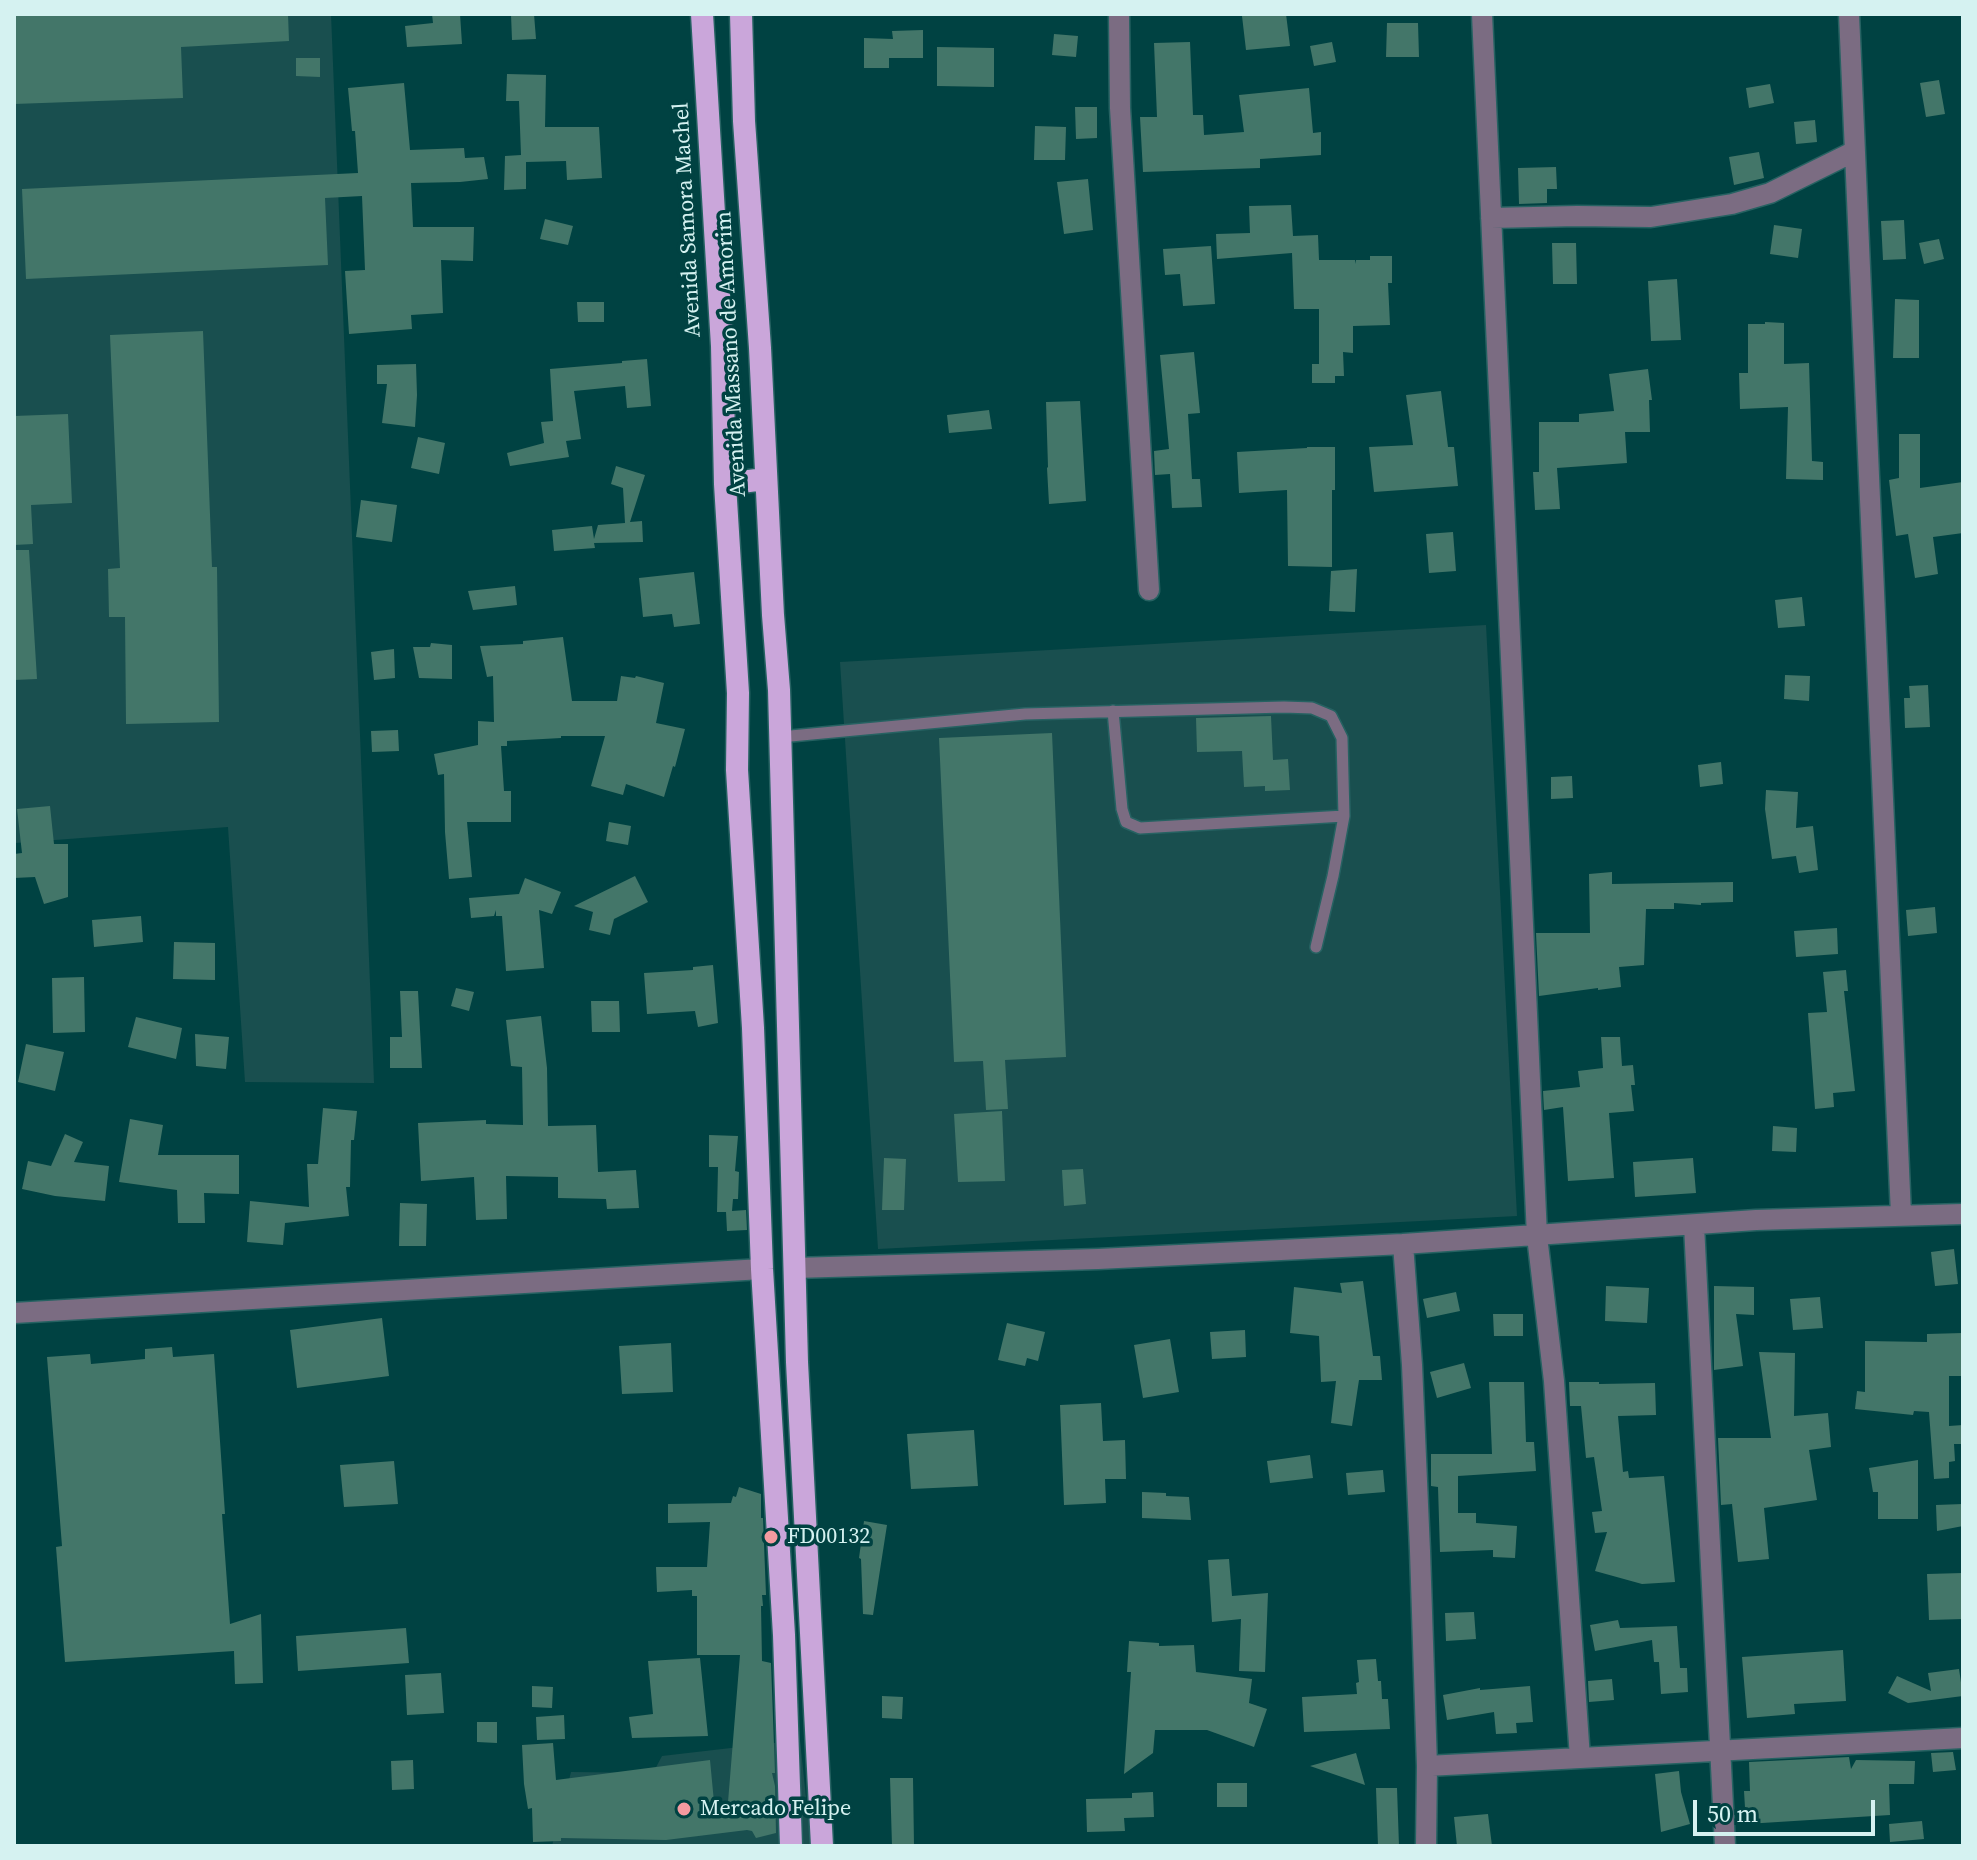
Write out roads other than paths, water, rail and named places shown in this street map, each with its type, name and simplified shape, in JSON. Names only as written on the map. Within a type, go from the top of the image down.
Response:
[{"type":"highway","name":"Avenida Samora Machel","points":[[702,14],[722,346],[723,424]]},
{"type":"highway","name":"Avenida Massano de Amorim","points":[[741,14],[744,121],[779,690],[797,1362],[822,1846]]},
{"type":"highway","name":"Avenida Massano de Amorim","points":[[723,424],[738,693],[737,770],[753,1028],[762,1269],[784,1635],[791,1846]]},
{"type":"highway","points":[[725,484],[765,479]]},
{"type":"street","points":[[1119,14],[1120,108],[1149,590]]},
{"type":"street","points":[[1482,14],[1537,1236],[1554,1381],[1580,1758]]},
{"type":"street","points":[[1849,14],[1901,1215]]},
{"type":"street","points":[[1491,218],[1651,217],[1732,204],[1770,193],[1855,151]]},
{"type":"street","points":[[795,1268],[1098,1259],[1403,1244],[1756,1220],[1963,1214]]},
{"type":"street","points":[[1694,1225],[1725,1846]]},
{"type":"street","points":[[1403,1244],[1412,1365],[1427,1766],[1426,1846]]},
{"type":"street","points":[[14,1313],[762,1269]]},
{"type":"street","points":[[1427,1766],[1963,1738]]},
{"type":"lane","points":[[780,737],[1025,714],[1312,708],[1331,716],[1342,738],[1344,816],[1316,947]]},
{"type":"lane","points":[[1113,711],[1122,809],[1126,822],[1140,828],[1344,816]]},
{"type":"place","name":"FD00132","points":[[771,1537]]},
{"type":"place","name":"Mercado Felipe","points":[[684,1809]]}]
